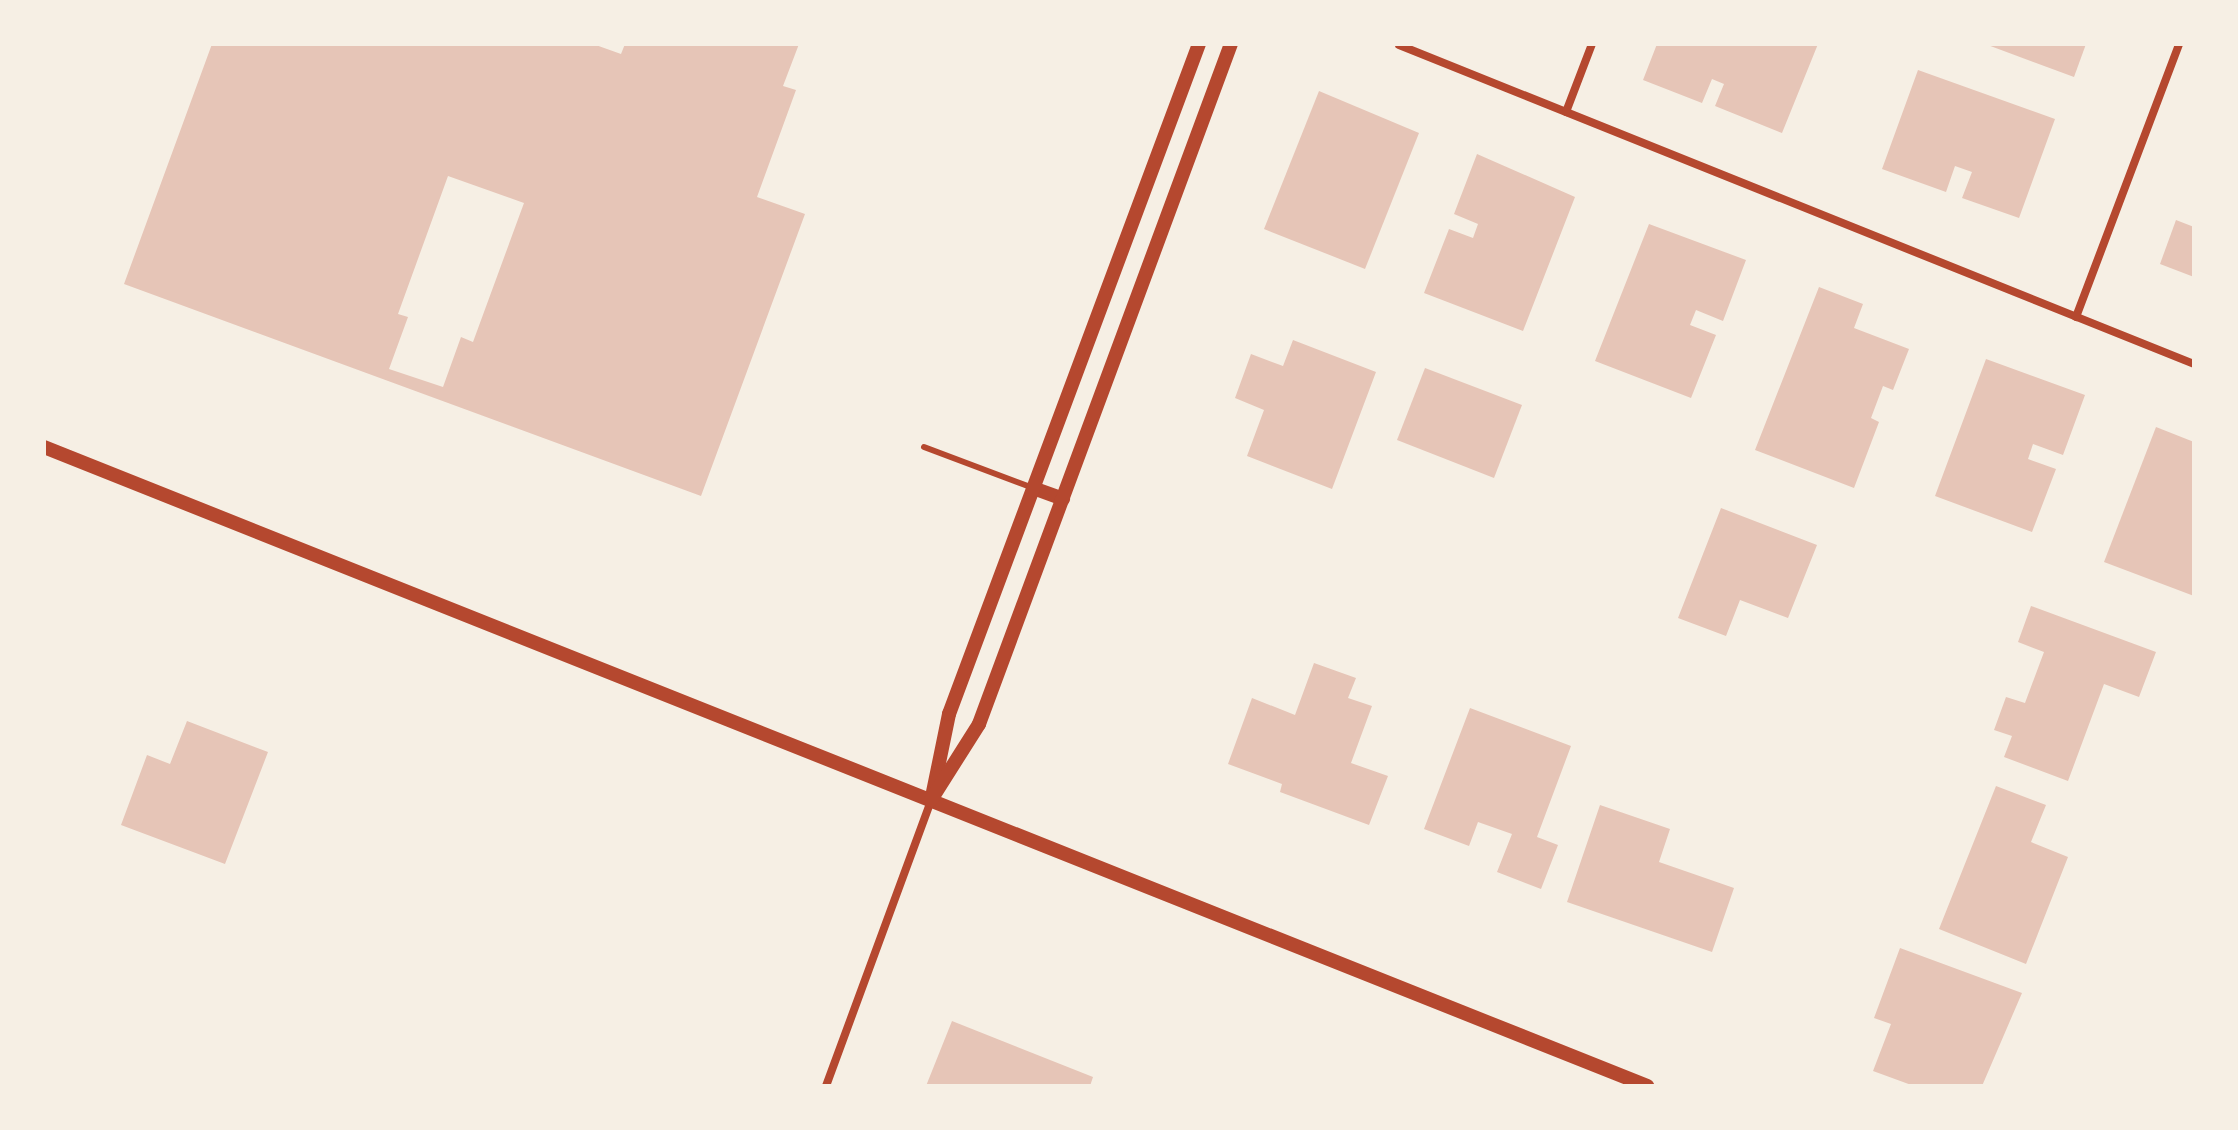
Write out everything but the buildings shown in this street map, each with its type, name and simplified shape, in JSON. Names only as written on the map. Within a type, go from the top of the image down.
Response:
[{"type":"street","points":[[826,1086],[931,800],[949,714],[1199,44]]},
{"type":"street","points":[[931,800],[979,724],[1231,44]]},
{"type":"street","points":[[1566,112],[1592,44]]},
{"type":"street","points":[[2076,317],[2179,44]]},
{"type":"street","points":[[1399,45],[2194,364]]},
{"type":"street","points":[[44,447],[1647,1086]]},
{"type":"street","points":[[1033,488],[1063,499]]},
{"type":"lane","points":[[924,447],[1033,488]]}]
